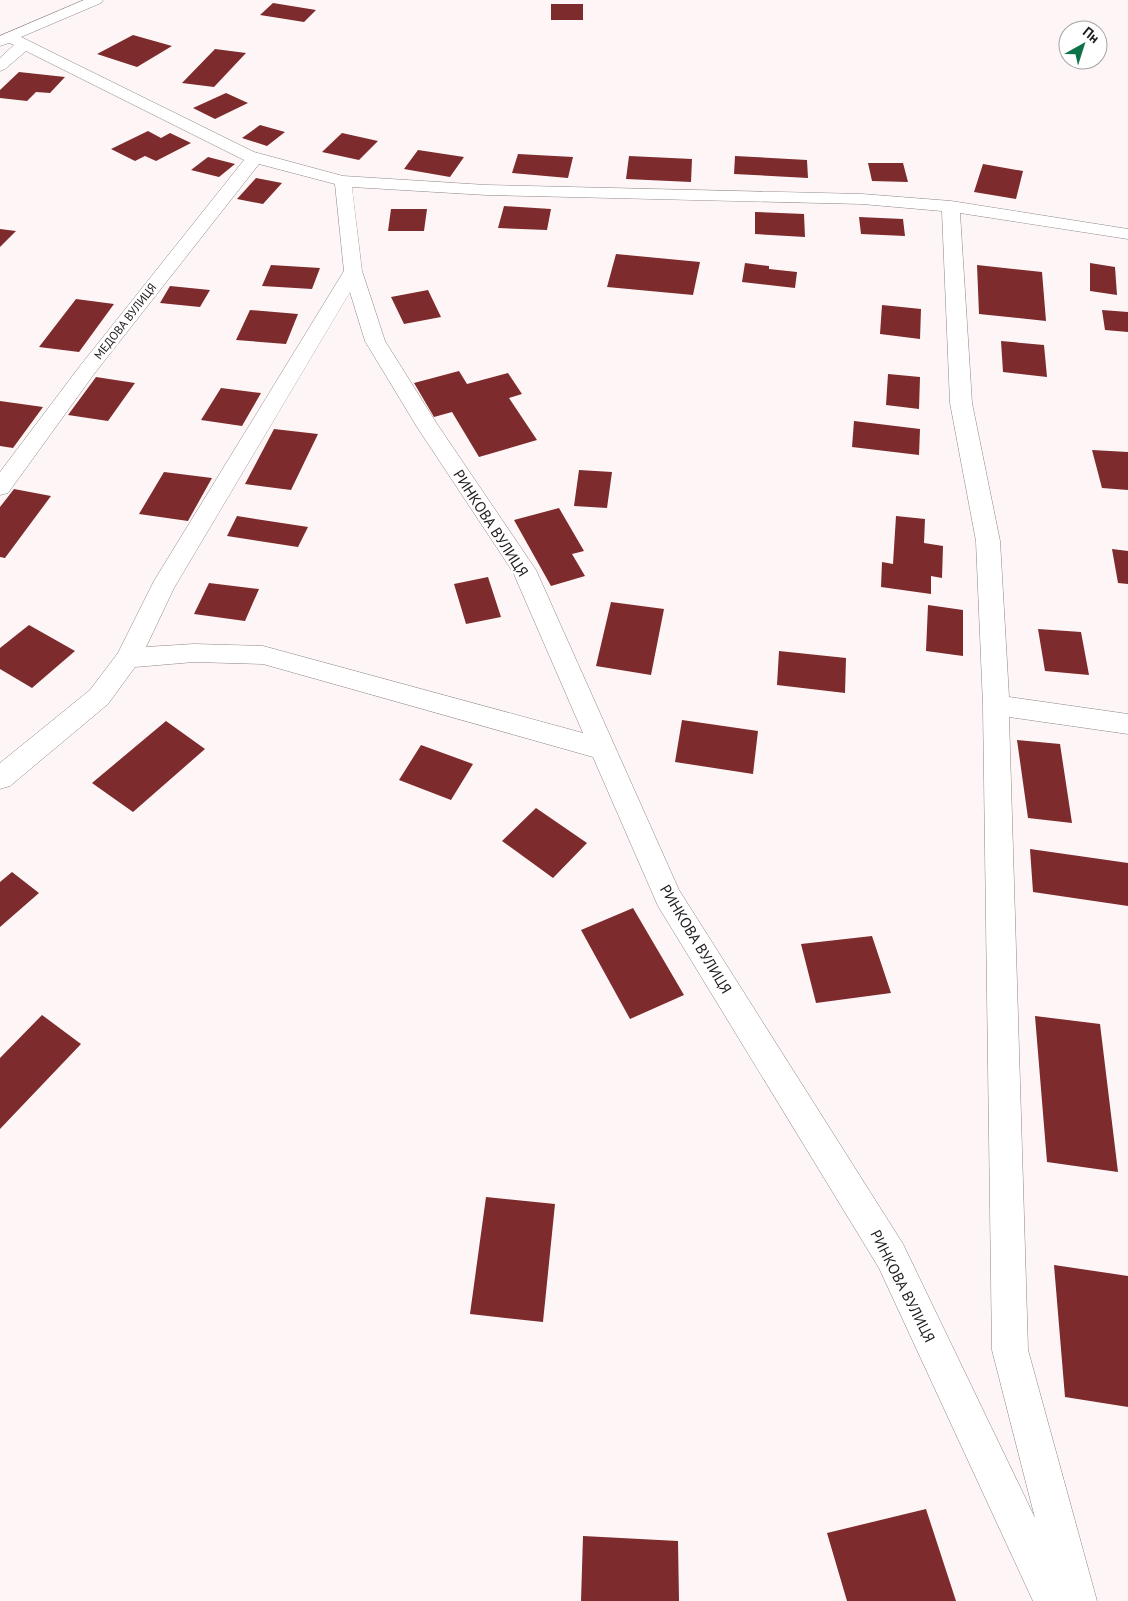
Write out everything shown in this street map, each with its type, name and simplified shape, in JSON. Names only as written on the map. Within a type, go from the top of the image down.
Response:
[{"type":"street","points":[[5,39],[96,0]]},
{"type":"street","points":[[5,39],[25,44],[255,157],[343,181],[495,190],[862,199],[951,206],[1128,234]]},
{"type":"street","points":[[0,66],[25,44]]},
{"type":"street","name":"МЕДОВА ВУЛИЦЯ","points":[[0,488],[87,370],[255,157]]},
{"type":"street","name":"РИНКОВА ВУЛИЦЯ","points":[[343,181],[353,271],[375,341],[428,427],[524,570],[668,897],[891,1256],[1054,1601]]},
{"type":"street","points":[[951,206],[961,403],[988,540],[996,705],[1010,1350],[1078,1601]]},
{"type":"street","points":[[0,778],[99,697],[128,658],[162,587],[353,271]]},
{"type":"street","points":[[128,658],[194,652],[263,655],[603,749]]},
{"type":"street","points":[[996,705],[1128,724]]},
{"type":"building","points":[[273,3],[316,10],[304,22],[260,15]]},
{"type":"building","points":[[551,4],[583,4],[583,20],[551,20]]},
{"type":"building","points":[[133,35],[172,46],[137,67],[97,54]]},
{"type":"building","points":[[215,49],[246,53],[214,87],[182,83]]},
{"type":"building","points":[[19,72],[65,77],[50,93],[36,92],[27,101],[0,98],[0,90]]},
{"type":"building","points":[[226,93],[248,103],[215,119],[193,108]]},
{"type":"building","points":[[260,125],[285,132],[267,146],[242,138]]},
{"type":"building","points":[[148,131],[161,138],[170,133],[191,143],[156,161],[145,156],[135,161],[111,149]]},
{"type":"building","points":[[342,133],[378,141],[359,160],[322,152]]},
{"type":"building","points":[[418,150],[464,157],[450,177],[404,169]]},
{"type":"building","points":[[518,154],[573,157],[568,178],[512,173]]},
{"type":"building","points":[[629,156],[692,159],[691,182],[626,179]]},
{"type":"building","points":[[735,156],[807,160],[808,178],[734,174]]},
{"type":"building","points":[[208,157],[235,164],[219,177],[191,170]]},
{"type":"building","points":[[868,163],[903,163],[908,182],[872,181]]},
{"type":"building","points":[[983,164],[1023,171],[1016,199],[974,192]]},
{"type":"building","points":[[256,178],[282,183],[263,204],[237,199]]},
{"type":"building","points":[[504,206],[551,209],[547,230],[498,228]]},
{"type":"building","points":[[391,209],[427,209],[424,231],[388,231]]},
{"type":"building","points":[[755,212],[804,214],[805,237],[755,234]]},
{"type":"building","points":[[859,217],[903,219],[905,236],[861,234]]},
{"type":"building","points":[[0,229],[16,231],[0,247]]},
{"type":"building","points":[[616,254],[700,262],[693,295],[607,287]]},
{"type":"building","points":[[745,263],[769,266],[769,269],[797,272],[795,288],[742,282]]},
{"type":"building","points":[[1090,263],[1115,267],[1117,295],[1090,291]]},
{"type":"building","points":[[271,265],[320,268],[312,289],[262,286]]},
{"type":"building","points":[[977,265],[1042,272],[1046,321],[979,314]]},
{"type":"building","points":[[170,286],[210,290],[200,307],[160,303]]},
{"type":"building","points":[[428,290],[441,317],[404,324],[391,297]]},
{"type":"building","points":[[76,299],[114,304],[79,352],[39,347]]},
{"type":"building","points":[[882,305],[921,309],[920,339],[880,334]]},
{"type":"building","points":[[250,310],[298,314],[286,344],[236,340]]},
{"type":"building","points":[[1102,310],[1128,312],[1128,332],[1105,330]]},
{"type":"building","points":[[1001,341],[1044,345],[1047,377],[1003,372]]},
{"type":"building","points":[[459,371],[467,384],[508,373],[522,394],[509,398],[537,440],[479,457],[452,412],[434,417],[414,383]]},
{"type":"building","points":[[888,374],[920,377],[919,409],[886,405]]},
{"type":"building","points":[[96,377],[135,383],[108,421],[68,415]]},
{"type":"building","points":[[221,388],[261,393],[242,426],[201,420]]},
{"type":"building","points":[[0,401],[43,407],[13,448],[0,446]]},
{"type":"building","points":[[854,421],[920,429],[919,455],[852,447]]},
{"type":"building","points":[[274,429],[318,434],[291,490],[245,484]]},
{"type":"building","points":[[1092,450],[1128,452],[1128,490],[1102,488]]},
{"type":"building","points":[[579,470],[612,472],[607,508],[574,506]]},
{"type":"building","points":[[164,472],[212,478],[188,521],[139,514]]},
{"type":"building","points":[[14,489],[51,496],[5,558],[0,557],[0,507]]},
{"type":"building","points":[[559,508],[584,551],[572,554],[585,576],[551,586],[514,520]]},
{"type":"building","points":[[237,516],[308,527],[298,547],[227,536]]},
{"type":"building","points":[[896,516],[925,519],[924,543],[943,546],[942,578],[931,576],[931,594],[881,587],[882,562],[893,564]]},
{"type":"building","points":[[1112,549],[1128,551],[1128,584],[1118,583]]},
{"type":"building","points":[[488,577],[501,617],[466,624],[454,584]]},
{"type":"building","points":[[209,583],[259,589],[245,621],[194,614]]},
{"type":"building","points":[[611,602],[664,609],[651,675],[596,666]]},
{"type":"building","points":[[928,605],[963,610],[963,656],[926,651]]},
{"type":"building","points":[[29,625],[75,651],[32,688],[0,669],[0,648]]},
{"type":"building","points":[[1038,629],[1081,632],[1089,675],[1045,671]]},
{"type":"building","points":[[779,651],[846,658],[845,693],[777,685]]},
{"type":"building","points":[[682,720],[758,731],[753,774],[675,762]]},
{"type":"building","points":[[166,721],[205,749],[133,812],[92,783]]},
{"type":"building","points":[[1017,740],[1060,744],[1072,823],[1028,818]]},
{"type":"building","points":[[421,745],[473,764],[451,800],[399,780]]},
{"type":"building","points":[[536,808],[587,843],[553,878],[502,841]]},
{"type":"building","points":[[1030,849],[1128,863],[1128,906],[1033,892]]},
{"type":"building","points":[[12,872],[39,893],[0,927],[0,882]]},
{"type":"building","points":[[633,908],[684,995],[630,1019],[581,930]]},
{"type":"building","points":[[872,936],[891,993],[816,1003],[801,944]]},
{"type":"building","points":[[42,1015],[81,1044],[0,1129],[0,1058]]},
{"type":"building","points":[[1035,1016],[1100,1024],[1118,1172],[1047,1162]]},
{"type":"building","points":[[486,1197],[555,1204],[543,1322],[470,1314]]},
{"type":"building","points":[[1054,1265],[1128,1276],[1128,1407],[1065,1397]]},
{"type":"building","points":[[926,1509],[956,1601],[847,1601],[827,1533]]},
{"type":"building","points":[[583,1536],[678,1541],[679,1601],[581,1601]]}]
